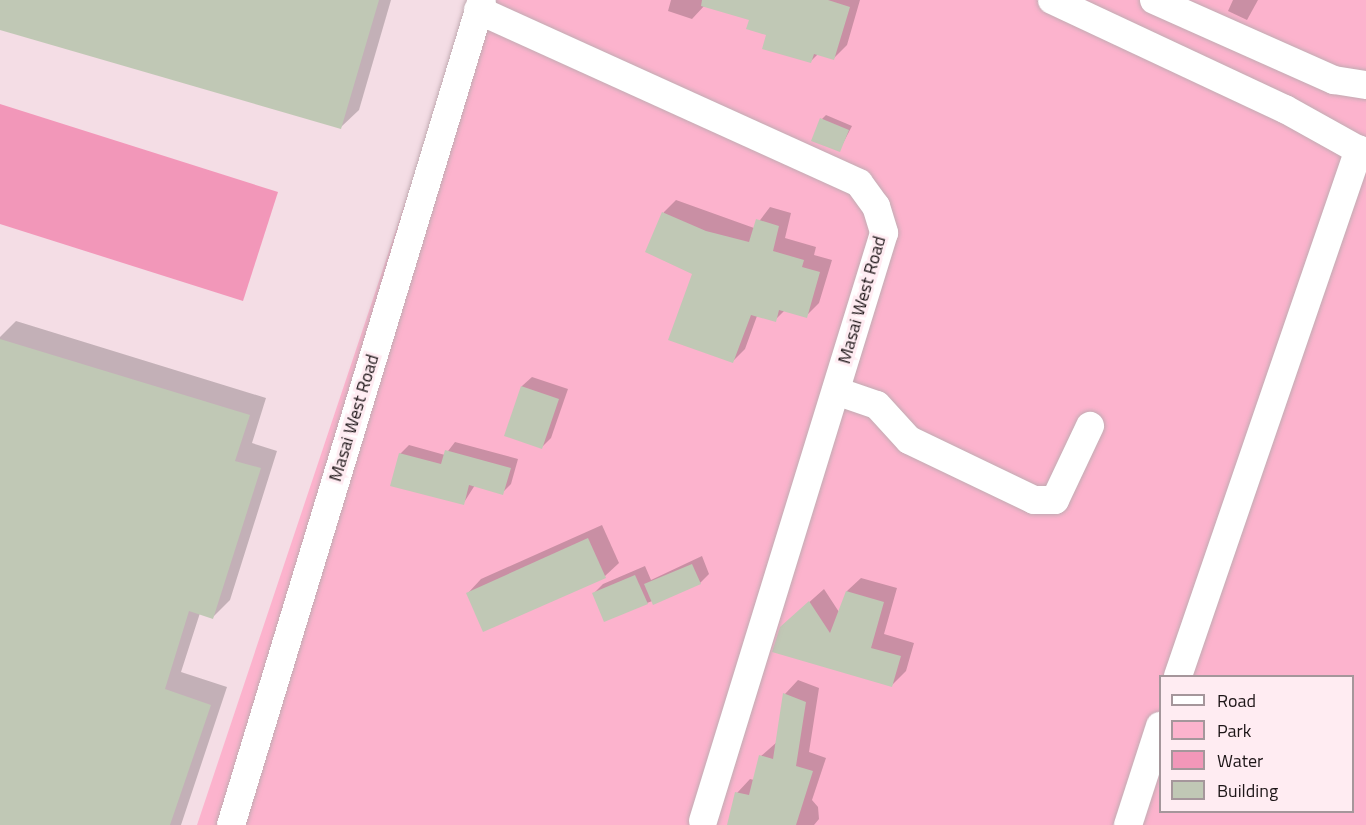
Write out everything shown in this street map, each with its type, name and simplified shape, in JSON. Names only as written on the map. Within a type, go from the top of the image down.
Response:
[{"type":"street","points":[[1053,0],[1286,109],[1363,152],[1178,675]]},
{"type":"street","points":[[1154,0],[1334,80],[1366,86]]},
{"type":"street","name":"Masai West Road","points":[[231,825],[480,5],[859,183],[876,206],[884,233],[703,821]]},
{"type":"street","points":[[837,391],[877,405],[909,440],[1034,500],[1055,500],[1090,426]]},
{"type":"street","points":[[1128,825],[1159,732]]},
{"type":"green space","points":[[473,0],[1366,0],[1366,825],[197,825]]},
{"type":"water","points":[[0,104],[278,192],[243,301],[0,224]]},
{"type":"building","points":[[0,0],[379,0],[341,129],[0,30]]},
{"type":"building","points":[[702,0],[828,0],[850,7],[834,60],[814,54],[811,63],[762,49],[766,35],[746,29],[749,20],[701,6]]},
{"type":"building","points":[[820,118],[849,130],[840,152],[811,141]]},
{"type":"building","points":[[662,212],[706,231],[749,242],[756,219],[779,226],[773,251],[804,260],[802,267],[820,272],[807,318],[779,310],[776,322],[751,315],[733,363],[668,340],[692,274],[645,252]]},
{"type":"building","points":[[0,339],[250,415],[235,461],[261,468],[213,619],[189,611],[165,689],[211,705],[170,825],[0,825]]},
{"type":"building","points":[[521,386],[559,399],[542,449],[504,436]]},
{"type":"building","points":[[445,450],[511,468],[503,495],[469,485],[464,505],[390,486],[399,453],[441,464]]},
{"type":"building","points":[[588,538],[606,578],[483,632],[466,593]]},
{"type":"building","points":[[692,564],[701,584],[653,605],[644,584]]},
{"type":"building","points":[[635,575],[648,604],[604,622],[592,593]]},
{"type":"building","points":[[846,591],[884,602],[871,648],[901,656],[892,687],[772,652],[780,627],[809,601],[830,633]]},
{"type":"building","points":[[783,693],[806,702],[796,766],[813,771],[796,825],[727,825],[735,792],[749,795],[759,755],[773,759]]}]
